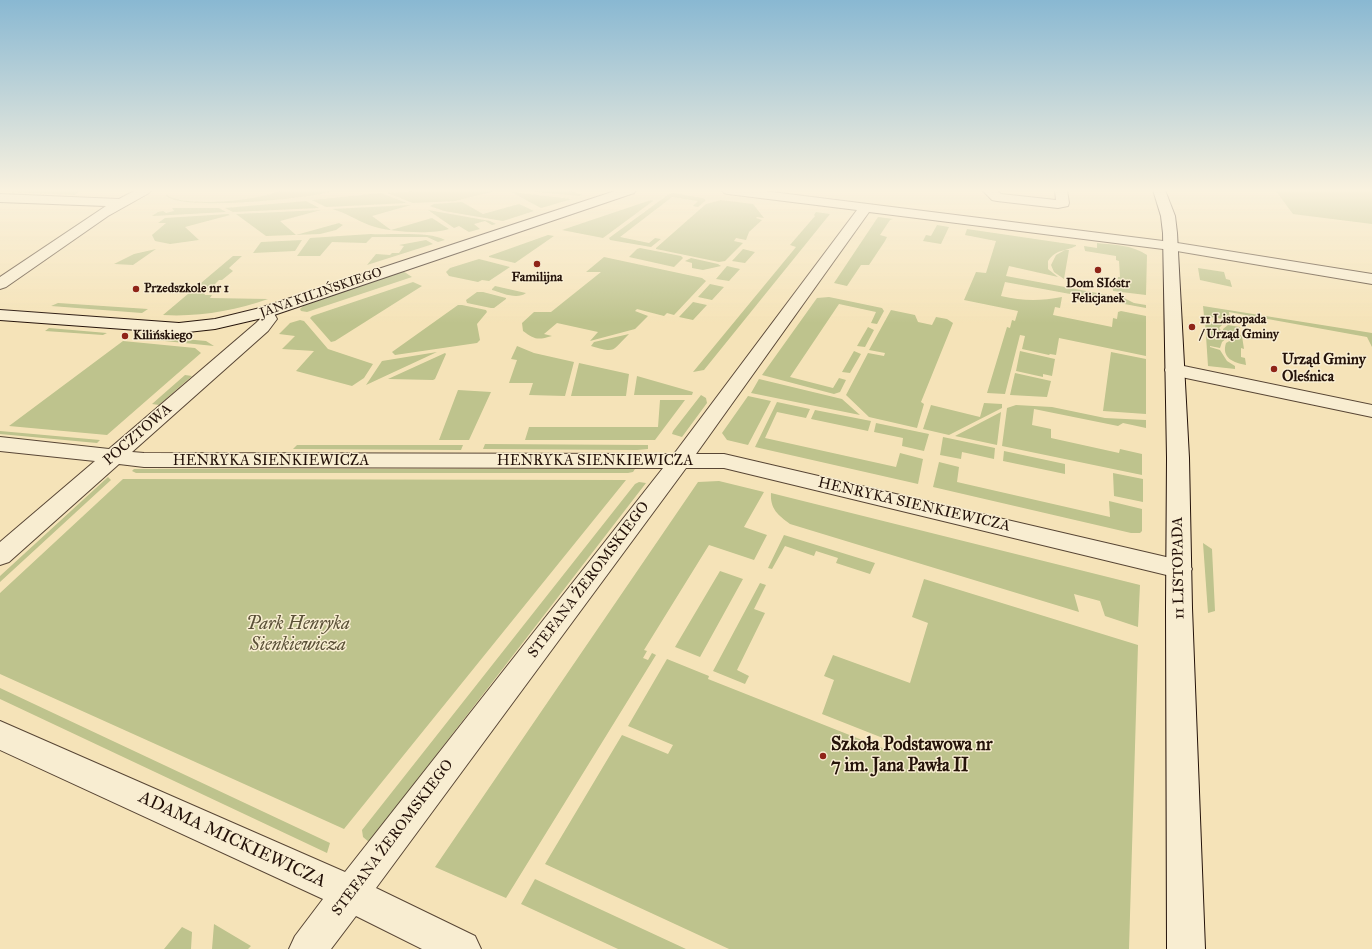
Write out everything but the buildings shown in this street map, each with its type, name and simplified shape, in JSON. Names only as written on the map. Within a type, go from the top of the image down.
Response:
[{"type":"street","points":[[0,284],[72,234]]},
{"type":"street","name":"JANA KILIŃSKIEGO","points":[[0,315],[179,328],[215,324],[265,312],[498,234]]},
{"type":"street","name":"STEFANA ŻEROMSKIEGO","points":[[308,949],[680,461],[846,234]]},
{"type":"street","points":[[1080,234],[1171,246],[1372,279]]},
{"type":"street","name":"11 LISTOPADA","points":[[1170,234],[1178,458],[1186,949]]},
{"type":"street","name":"POCZTOWA","points":[[0,556],[262,327],[269,319],[265,312]]},
{"type":"street","points":[[1174,370],[1372,411]]},
{"type":"street","name":"HENRYKA SIENKIEWICZA","points":[[0,444],[144,460],[468,462],[724,461],[1179,569]]},
{"type":"street","name":"ADAMA MICKIEWICZA","points":[[0,735],[314,876],[462,949]]},
{"type":"green space","points":[[193,234],[199,240],[170,244],[155,241],[152,235]]},
{"type":"green space","points":[[264,234],[295,234],[266,236]]},
{"type":"green space","points":[[367,234],[423,234],[445,240],[438,242],[427,237],[372,237],[366,243],[332,242],[320,256],[297,256],[310,238]]},
{"type":"green space","points":[[584,234],[608,234],[603,238]]},
{"type":"green space","points":[[614,234],[624,234],[620,237],[649,243],[655,238],[661,239],[651,247],[610,240],[609,238]]},
{"type":"green space","points":[[672,234],[748,234],[746,240],[736,238],[734,241],[743,243],[725,261],[719,262],[656,248]]},
{"type":"green space","points":[[799,234],[814,234],[704,370],[693,372],[796,247],[790,245]]},
{"type":"green space","points":[[866,234],[880,234],[887,237],[869,265],[861,265],[847,286],[834,283]]},
{"type":"green space","points":[[932,234],[946,234],[941,244],[923,241],[926,235],[931,236]]},
{"type":"green space","points":[[1003,234],[1076,245],[1072,248],[1054,254],[1048,261],[1048,269],[1058,277],[1009,266],[1006,276],[1124,298],[1134,303],[1146,305],[1146,308],[1005,282],[1001,296],[1032,300],[1062,297],[1060,308],[1055,307],[1053,315],[1112,327],[1113,318],[1117,319],[1118,312],[1121,311],[1146,316],[1146,356],[1059,338],[1056,355],[1049,355],[1022,349],[1025,336],[1020,335],[1005,394],[987,393],[1007,327],[1010,328],[1012,320],[1015,321],[1018,311],[964,300],[976,272],[986,273],[996,241],[965,235]]},
{"type":"green space","points":[[548,235],[554,236],[515,263],[489,257],[489,256]]},
{"type":"green space","points":[[302,240],[295,251],[253,253],[261,242]]},
{"type":"green space","points":[[426,240],[433,244],[367,265],[376,254],[390,255],[392,253],[399,253],[404,246],[399,245]]},
{"type":"green space","points":[[1097,243],[1130,247],[1147,255],[1146,295],[1113,291],[1113,285],[1117,286],[1118,277],[1120,277],[1119,261],[1116,260],[1116,256],[1085,251],[1084,246],[1097,248]]},
{"type":"green space","points":[[640,248],[681,256],[683,258],[674,267],[629,257]]},
{"type":"green space","points":[[156,249],[133,265],[114,264],[134,254]]},
{"type":"green space","points":[[743,249],[755,252],[745,263],[732,261]]},
{"type":"green space","points":[[1065,250],[1069,250],[1064,279],[1054,272],[1051,265],[1056,255]]},
{"type":"green space","points":[[233,256],[242,256],[229,268],[233,271],[204,292],[205,295],[212,295],[210,298],[268,299],[229,310],[203,314],[163,315]]},
{"type":"green space","points":[[604,257],[702,278],[706,281],[674,315],[667,313],[664,316],[637,309],[635,311],[648,316],[635,329],[590,341],[598,332],[557,323],[544,334],[552,336],[540,339],[523,331],[522,323],[534,312],[551,312],[601,272],[586,272]]},
{"type":"green space","points":[[691,258],[721,266],[703,270],[692,268],[692,263],[685,261]]},
{"type":"green space","points":[[479,259],[510,267],[489,281],[482,280],[478,282],[449,276],[446,272],[450,268]]},
{"type":"green space","points":[[727,266],[740,269],[729,281],[716,279]]},
{"type":"green space","points":[[1198,268],[1224,272],[1226,279],[1230,280],[1232,287],[1200,280]]},
{"type":"green space","points":[[403,271],[412,277],[307,312],[301,311],[300,309],[303,306]]},
{"type":"green space","points":[[413,282],[422,286],[335,341],[331,342],[310,318],[312,316]]},
{"type":"green space","points":[[710,284],[724,287],[712,300],[698,297]]},
{"type":"green space","points":[[495,286],[526,293],[518,296],[509,295],[492,290]]},
{"type":"green space","points":[[477,292],[483,292],[506,299],[494,308],[467,303],[466,300]]},
{"type":"green space","points":[[829,297],[882,308],[884,311],[877,324],[871,323],[876,312],[839,304],[790,377],[833,388],[839,378],[846,380],[840,392],[834,394],[762,375],[817,298]]},
{"type":"green space","points":[[693,302],[707,305],[693,320],[679,317]]},
{"type":"green space","points":[[58,303],[148,309],[142,313],[51,306]]},
{"type":"green space","points":[[458,305],[486,310],[487,312],[477,324],[480,340],[477,343],[395,355],[392,352]]},
{"type":"green space","points":[[1203,306],[1372,333],[1372,347],[1367,337],[1229,312],[1230,320],[1204,316]]},
{"type":"green space","points":[[891,310],[915,315],[918,322],[932,325],[936,317],[947,319],[953,323],[921,402],[924,404],[917,428],[869,417],[846,395],[868,353],[884,356],[885,353],[869,350]]},
{"type":"green space","points":[[300,320],[304,321],[328,349],[373,364],[364,378],[352,386],[296,371],[314,351],[282,349],[295,336],[279,334],[290,323]]},
{"type":"green space","points":[[1205,321],[1223,324],[1219,328],[1228,337],[1222,342],[1220,348],[1210,347],[1220,350],[1227,361],[1235,366],[1235,369],[1208,366]]},
{"type":"green space","points":[[1228,325],[1240,327],[1238,334],[1242,336],[1244,349],[1241,348],[1241,357],[1245,358],[1246,365],[1233,361],[1225,352],[1226,343],[1233,339],[1223,330]]},
{"type":"green space","points":[[868,327],[874,330],[865,347],[857,346]]},
{"type":"green space","points":[[49,328],[107,333],[103,335],[45,331]]},
{"type":"green space","points":[[629,334],[616,348],[613,349],[605,350],[591,346],[594,342]]},
{"type":"green space","points":[[140,335],[206,341],[214,346],[135,338]]},
{"type":"green space","points":[[123,341],[195,348],[201,353],[107,435],[9,426]]},
{"type":"green space","points":[[517,346],[534,353],[574,362],[565,396],[529,395],[533,383],[509,383],[517,360],[511,359]]},
{"type":"green space","points":[[854,351],[861,354],[850,373],[842,372]]},
{"type":"green space","points":[[1020,351],[1055,359],[1052,376],[1043,374],[1043,377],[1016,371]]},
{"type":"green space","points":[[437,352],[366,385],[382,361]]},
{"type":"green space","points":[[1111,352],[1146,359],[1146,414],[1103,411]]},
{"type":"green space","points":[[445,353],[446,354],[435,379],[433,380],[388,379]]},
{"type":"green space","points":[[579,363],[629,374],[626,396],[571,396]]},
{"type":"green space","points":[[1015,373],[1051,381],[1047,397],[1010,395]]},
{"type":"green space","points":[[185,375],[192,376],[159,405],[152,404]]},
{"type":"green space","points":[[637,376],[693,392],[692,395],[634,395]]},
{"type":"green space","points":[[759,379],[842,399],[860,415],[751,393]]},
{"type":"green space","points":[[458,390],[491,392],[469,440],[439,440]]},
{"type":"green space","points":[[701,395],[706,398],[707,403],[682,437],[672,434],[673,431]]},
{"type":"green space","points":[[748,396],[771,401],[748,445],[727,440],[722,433]]},
{"type":"green space","points":[[660,400],[685,400],[655,440],[525,440],[529,427],[658,427]]},
{"type":"green space","points":[[777,402],[810,409],[806,418],[777,412],[765,438],[896,467],[900,453],[923,459],[918,484],[755,447]]},
{"type":"green space","points":[[984,403],[1002,404],[1002,408],[949,435],[923,429],[931,405],[980,417]]},
{"type":"green space","points":[[1016,405],[1052,407],[1105,418],[1146,420],[1146,428],[1123,423],[1118,426],[1034,409],[1032,425],[1051,429],[1051,438],[1119,453],[1120,449],[1142,454],[1142,475],[1002,446],[1007,408]]},
{"type":"green space","points":[[815,410],[871,421],[868,431],[811,419]]},
{"type":"green space","points":[[1001,412],[997,445],[955,436]]},
{"type":"green space","points":[[876,423],[929,434],[924,451],[902,446],[903,438],[874,432]]},
{"type":"green space","points":[[0,431],[100,440],[97,443],[0,434]]},
{"type":"green space","points":[[943,437],[995,448],[994,459],[962,452],[961,459],[940,455]]},
{"type":"green space","points":[[485,444],[648,445],[648,449],[483,449]]},
{"type":"green space","points":[[297,445],[463,445],[461,450],[293,449]]},
{"type":"green space","points":[[1004,451],[1065,464],[1065,474],[1003,461]]},
{"type":"green space","points":[[939,462],[959,467],[957,482],[1110,517],[1109,501],[1142,509],[1142,531],[1140,533],[1131,533],[933,487]]},
{"type":"green space","points":[[134,469],[635,469],[633,472],[628,473],[136,473],[132,471]]},
{"type":"green space","points":[[1113,473],[1143,479],[1143,502],[1114,496]]},
{"type":"green space","points":[[108,477],[111,480],[0,582],[0,576]]},
{"type":"green space","name":"Park Henryka Sienkiewicza","points":[[123,479],[626,480],[344,829],[0,674],[0,593]]},
{"type":"green space","points":[[719,481],[764,492],[744,527],[767,535],[754,560],[709,545],[644,650],[647,651],[643,658],[648,660],[652,653],[656,655],[506,898],[435,867],[698,482]]},
{"type":"green space","points":[[639,482],[646,483],[369,842],[363,837],[362,830],[635,484]]},
{"type":"green space","points":[[771,493],[1140,585],[1138,627],[1105,616],[1100,601],[1074,594],[1079,612],[790,524],[782,518],[773,507]]},
{"type":"green space","points":[[784,535],[875,563],[870,574],[836,563],[838,558],[816,551],[814,556],[785,546],[772,569],[768,568]]},
{"type":"green space","points":[[1203,543],[1212,549],[1215,611],[1208,613]]},
{"type":"green space","points":[[720,571],[743,579],[700,657],[675,647]]},
{"type":"green space","name":"Szkoła Podstawowa nr 7 im. Jana Pawła II","points":[[924,579],[1138,645],[1129,949],[729,949],[545,864],[622,735],[668,754],[673,745],[628,726],[667,659],[709,676],[708,679],[890,751],[893,742],[822,714],[834,680],[824,676],[833,655],[910,683],[928,623],[912,617]]},
{"type":"green space","points":[[760,583],[766,585],[754,609],[765,613],[737,670],[749,676],[745,684],[713,671]]},
{"type":"green space","points":[[0,688],[330,843],[327,853],[0,699]]},
{"type":"green space","points":[[535,879],[686,949],[618,949],[521,904]]},
{"type":"green space","points":[[214,924],[251,946],[248,949],[212,949]]},
{"type":"green space","points":[[182,927],[192,932],[191,949],[164,949]]},
{"type":"place","name":"Familijna","points":[[537,264]]},
{"type":"place","name":"Dom SIóstr Felicjanek","points":[[1098,270]]},
{"type":"place","name":"Przedszkole nr 1","points":[[136,289]]},
{"type":"place","name":"11 Listopada / Urząd Gminy","points":[[1192,327]]},
{"type":"place","name":"Kilińskiego","points":[[125,336]]},
{"type":"place","name":"Urząd Gminy Oleśnica","points":[[1274,369]]},
{"type":"place","name":"Szkoła Podstawowa nr 7 im. Jana Pawła II","points":[[823,756]]}]
